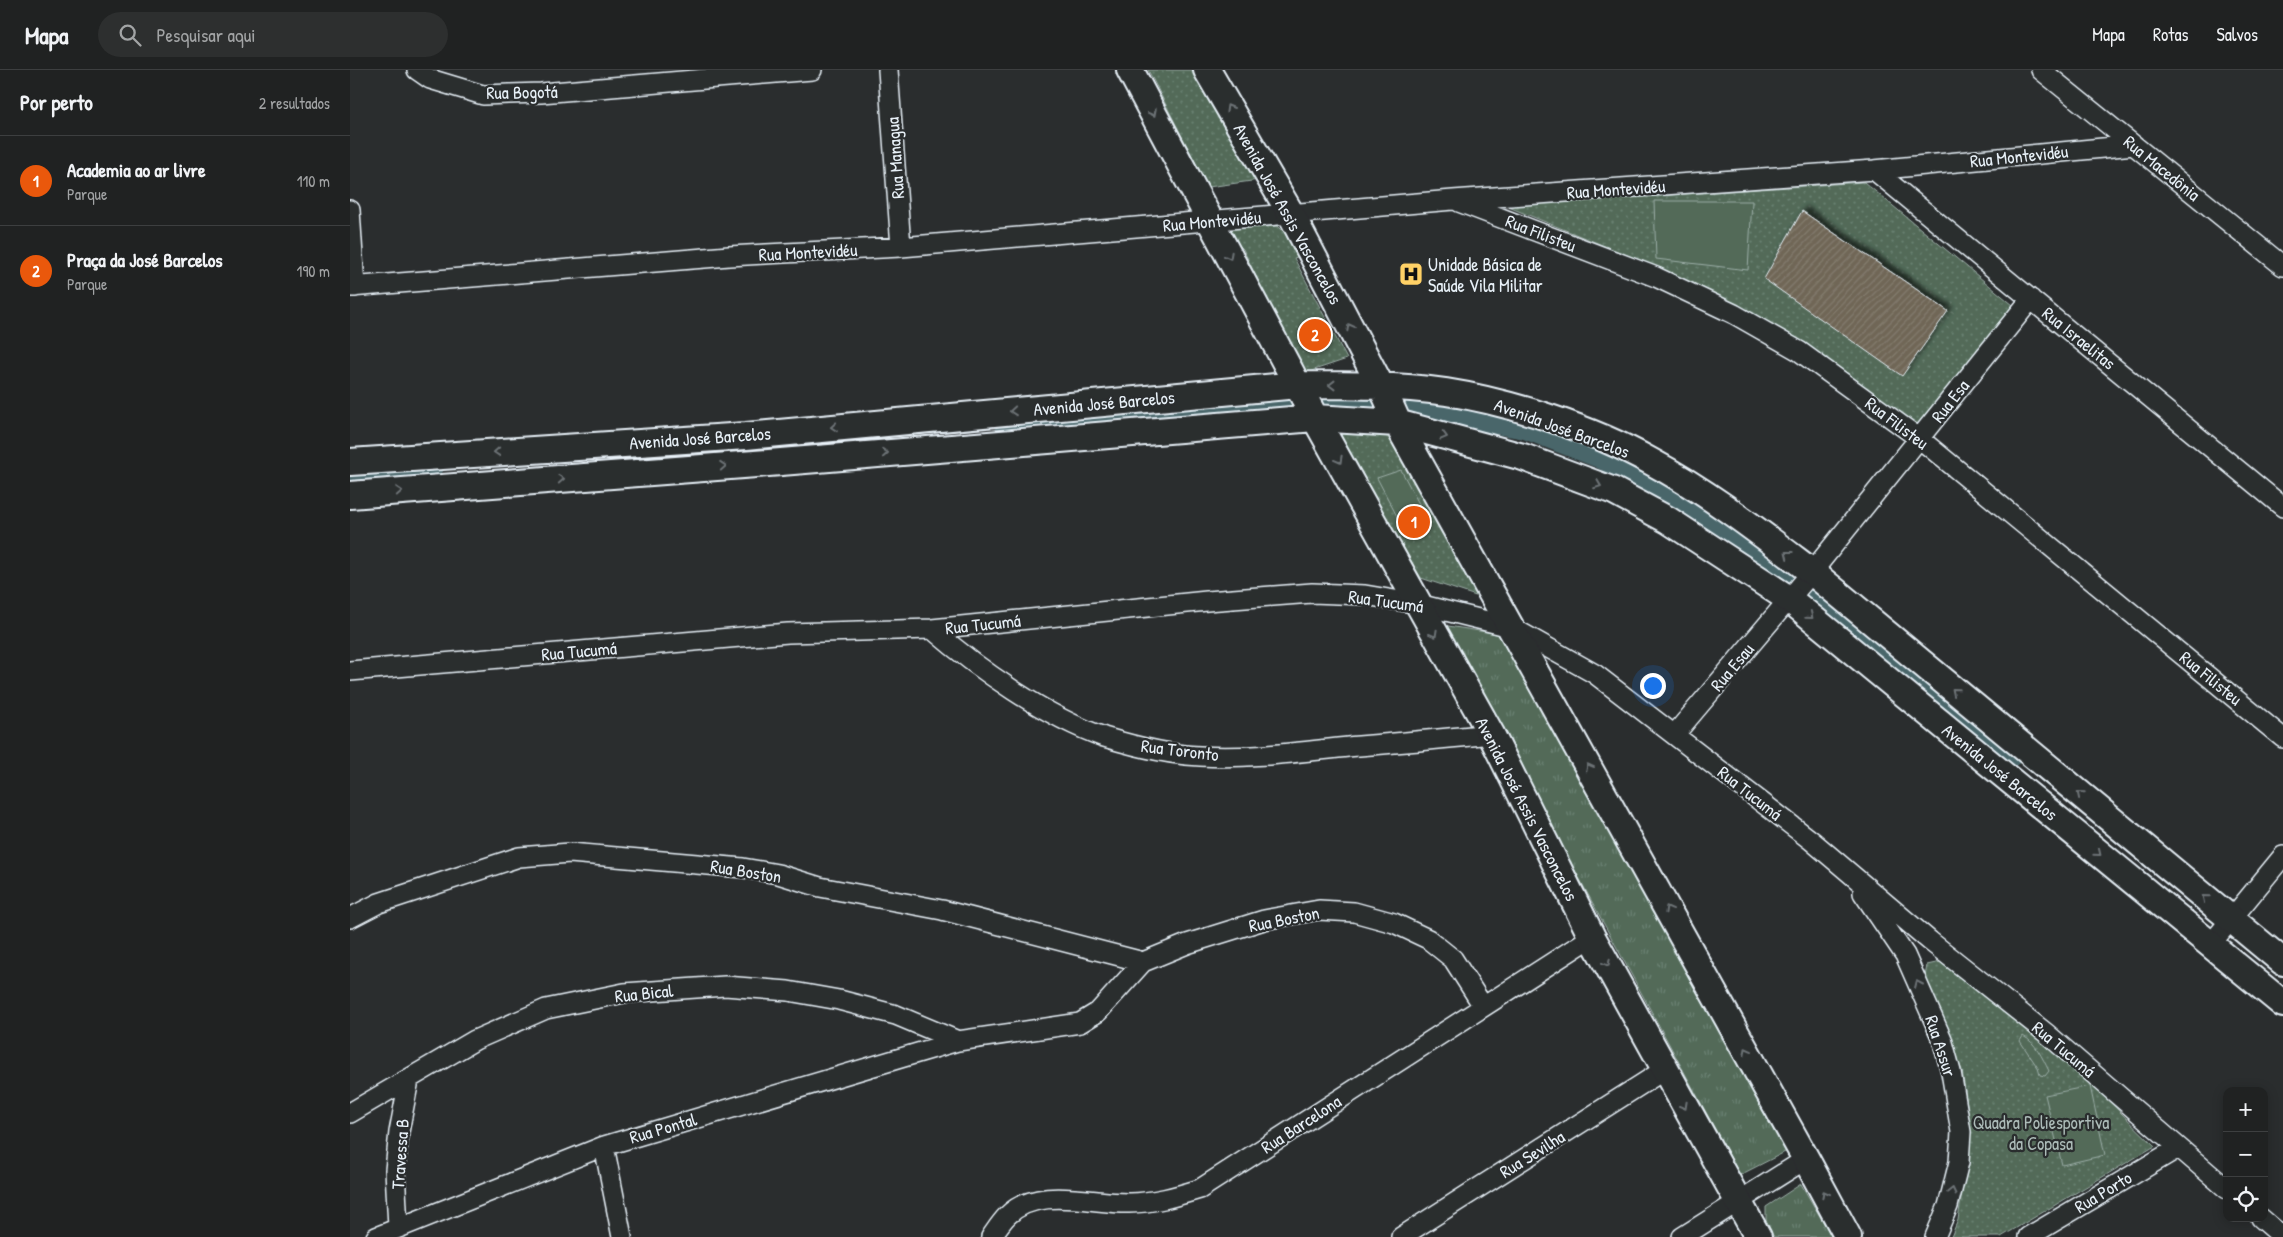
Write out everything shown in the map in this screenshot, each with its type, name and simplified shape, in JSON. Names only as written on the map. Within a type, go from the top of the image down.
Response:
[{"type":"street","name":"Rua Bogotá","points":[[417,70],[430,79],[483,95],[540,94],[812,70]]},
{"type":"street","name":"Rua Managua","points":[[888,70],[901,247]]},
{"type":"street","name":"Avenida José Assis Vasconcelos","points":[[1130,70],[1308,403],[1491,734],[1592,937],[1758,1237]]},
{"type":"street","name":"Avenida José Assis Vasconcelos","points":[[1207,70],[1291,214],[1389,404],[1510,627],[1806,1158],[1848,1237]]},
{"type":"street","name":"Rua Macedônia","points":[[2041,70],[2283,266]]},
{"type":"street","name":"Rua Montevidéu","points":[[352,287],[729,256],[901,247],[1453,200],[1874,170],[2134,145]]},
{"type":"street","name":"Rua Israelitas","points":[[1874,170],[2283,507]]},
{"type":"street","name":"Rua Filisteu","points":[[1453,200],[1656,276],[1734,314],[1799,351],[1920,439],[2283,738]]},
{"type":"street","points":[[350,210],[352,287]]},
{"type":"street","name":"Rua Esa","points":[[1800,586],[2031,299]]},
{"type":"street","name":"Avenida José Barcelos","points":[[350,462],[746,436],[1308,403],[1389,404],[1446,392],[1492,402],[1595,436],[1648,460],[1698,489],[1742,519],[1800,586],[2221,933],[2283,1004]]},
{"type":"street","name":"Avenida José Barcelos","points":[[350,494],[791,461],[1308,403],[1389,404],[1614,491],[1800,586],[2221,933],[2283,962]]},
{"type":"street","name":"Rua Esau","points":[[1675,734],[1800,586]]},
{"type":"street","name":"Rua Tucumá","points":[[350,671],[788,633],[932,629],[1207,601],[1312,593],[1365,596],[1418,604],[1510,627],[1595,674],[1675,734],[2046,1033],[2223,1186]]},
{"type":"street","name":"Rua Toronto","points":[[932,629],[1005,685],[1062,718],[1104,736],[1162,751],[1200,756],[1255,756],[1491,734]]},
{"type":"street","name":"Rua Boston","points":[[350,918],[379,902],[518,857],[570,852],[743,868],[778,874],[820,887],[942,910],[1143,962]]},
{"type":"street","points":[[2221,933],[2283,856]]},
{"type":"street","name":"Rua Assur","points":[[1849,873],[1905,956],[1942,1039],[1951,1072],[1960,1132],[1959,1162],[1948,1206],[1935,1237]]},
{"type":"street","name":"Rua Boston","points":[[958,1041],[1080,1023],[1098,1012],[1143,962],[1187,944],[1264,920],[1319,910],[1354,912],[1394,923],[1428,939],[1453,959],[1483,1006]]},
{"type":"street","name":"Rua Barcelona","points":[[991,1237],[1008,1214],[1030,1202],[1066,1198],[1129,1204],[1168,1199],[1200,1189],[1592,937]]},
{"type":"street","points":[[1905,956],[1930,941]]},
{"type":"street","name":"Rua Bical","points":[[350,1113],[475,1040],[546,1009],[624,993],[725,986],[788,992],[839,1000],[896,1015],[958,1041]]},
{"type":"street","name":"Rua Pontal","points":[[376,1237],[604,1146],[958,1041]]},
{"type":"street","name":"Rua Sevilha","points":[[1401,1237],[1664,1070]]},
{"type":"street","name":"Travessa B","points":[[398,1227],[396,1170],[399,1132],[409,1080]]},
{"type":"street","points":[[604,1146],[622,1237]]},
{"type":"street","name":"Rua Porto","points":[[2028,1237],[2178,1148]]},
{"type":"street","points":[[1682,1237],[1806,1158]]},
{"type":"street","points":[[2266,1222],[2283,1237]]},
{"type":"green space","points":[[1148,70],[1199,70],[1259,180],[1208,187]]},
{"type":"green space","points":[[1864,182],[2013,305],[1916,426],[1792,337],[1664,270],[1506,206]]},
{"type":"green space","points":[[1654,201],[1752,201],[1748,270],[1656,259]]},
{"type":"green space","points":[[1278,226],[1307,254],[1294,258],[1347,359],[1302,374],[1243,249],[1223,229]]},
{"type":"green space","points":[[1337,432],[1396,432],[1482,598],[1421,578]]},
{"type":"green space","points":[[1401,470],[1426,517],[1400,522],[1377,478]]},
{"type":"green space","points":[[1442,625],[1498,634],[1787,1151],[1740,1175]]},
{"type":"green space","name":"Quadra Poliesportiva da Copasa","points":[[1945,961],[2044,1038],[2155,1146],[2001,1237],[1951,1237],[1958,1220],[1971,1132],[1962,1070],[1924,983],[1927,965]]},
{"type":"green space","points":[[2023,1036],[2032,1042],[2041,1056],[2049,1071],[2045,1076],[2040,1075],[2038,1068],[2020,1041]]},
{"type":"green space","points":[[2090,1086],[2105,1155],[2062,1165],[2045,1095]]},
{"type":"green space","points":[[1801,1184],[1832,1237],[1774,1237],[1766,1223],[1766,1207]]},
{"type":"building","points":[[1802,211],[1948,311],[1902,376],[1764,279]]},
{"type":"waterway","points":[[1010,424],[1326,397],[1375,399],[1526,424],[1603,454],[1680,496],[1757,550],[1872,640],[2009,752]]},
{"type":"waterway","points":[[350,476],[427,470]]},
{"type":"place","name":"Unidade Básica de Saúde Vila Militar","points":[[1411,274]]},
{"type":"place","name":"Praça da José Barcelos","points":[[1315,335]]},
{"type":"place","name":"Academia ao ar livre","points":[[1414,522]]}]
